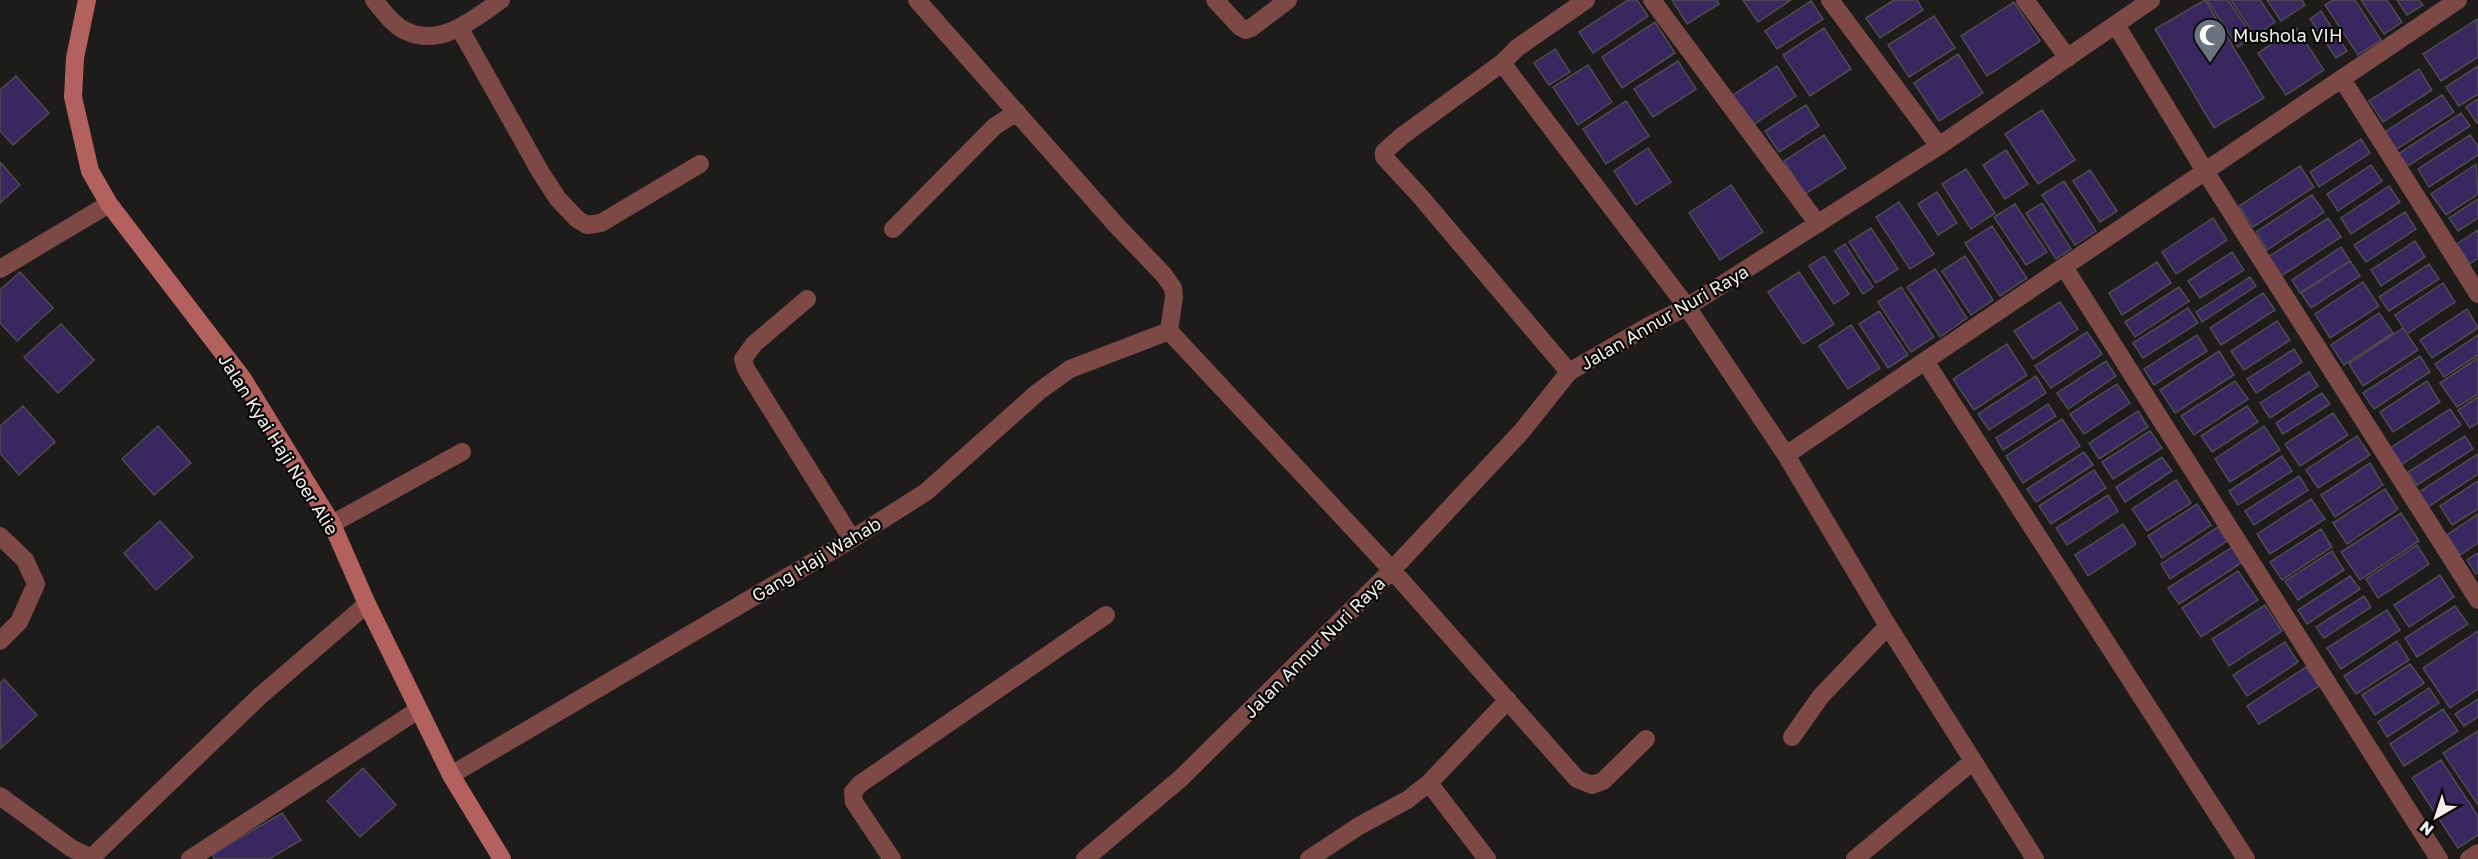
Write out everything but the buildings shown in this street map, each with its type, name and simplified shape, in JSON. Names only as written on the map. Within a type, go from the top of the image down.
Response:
[{"type":"street","name":"Jalan Kyai Haji Noer Alie","points":[[87,0],[75,58],[74,97],[90,171],[109,204],[243,379],[332,524],[367,604],[418,710],[451,775],[502,859]]},
{"type":"street","points":[[374,0],[404,30],[427,37],[460,29],[501,0]]},
{"type":"street","points":[[916,0],[1173,288],[1174,297],[1169,331],[1392,570],[1576,779],[1592,785],[1603,781],[1646,739]]},
{"type":"street","points":[[1215,0],[1240,27],[1246,30],[1288,0]]},
{"type":"street","points":[[1569,372],[1420,196],[1384,158],[1384,152],[1502,63],[1517,48],[1586,0]]},
{"type":"street","points":[[1652,0],[1818,224]]},
{"type":"street","points":[[1830,0],[1939,146]]},
{"type":"street","points":[[2025,0],[2068,58]]},
{"type":"street","name":"Jalan Annur Nuri Raya","points":[[1085,859],[1180,779],[1392,570],[1522,431],[1569,372],[1652,324],[1687,307],[1818,224],[1939,146],[2151,0]]},
{"type":"street","points":[[1786,455],[2458,0]]},
{"type":"street","points":[[2116,25],[2205,171],[2478,600]]},
{"type":"street","points":[[460,29],[541,173],[558,199],[577,219],[587,225],[601,223],[700,164]]},
{"type":"street","points":[[1502,63],[1687,307],[1786,455],[1888,626],[2035,859]]},
{"type":"street","points":[[2342,79],[2478,294]]},
{"type":"street","points":[[893,229],[995,126],[1017,112]]},
{"type":"street","points":[[0,269],[109,204]]},
{"type":"street","points":[[2064,267],[2439,859]]},
{"type":"street","points":[[807,299],[754,344],[743,359],[746,369],[852,539]]},
{"type":"street","name":"Gang Haji Wahab","points":[[451,775],[852,539],[926,492],[1038,392],[1070,369],[1169,331]]},
{"type":"street","points":[[1925,361],[2246,859]]},
{"type":"street","points":[[332,524],[462,452]]},
{"type":"street","points":[[0,536],[25,560],[36,584],[19,622],[0,641]]},
{"type":"street","points":[[0,796],[71,849],[91,859],[260,696],[367,604]]},
{"type":"street","points":[[892,859],[854,802],[853,792],[860,784],[1106,615]]},
{"type":"street","points":[[1792,737],[1821,696],[1888,626]]},
{"type":"street","points":[[1309,859],[1359,826],[1407,800],[1429,783],[1508,700]]},
{"type":"street","points":[[190,859],[418,710]]},
{"type":"street","points":[[1855,859],[1973,761]]},
{"type":"street","points":[[1429,783],[1487,859]]},
{"type":"street","points":[[2469,859],[2478,853]]},
{"type":"place","name":"Mushola VIH","points":[[2210,64]]}]
